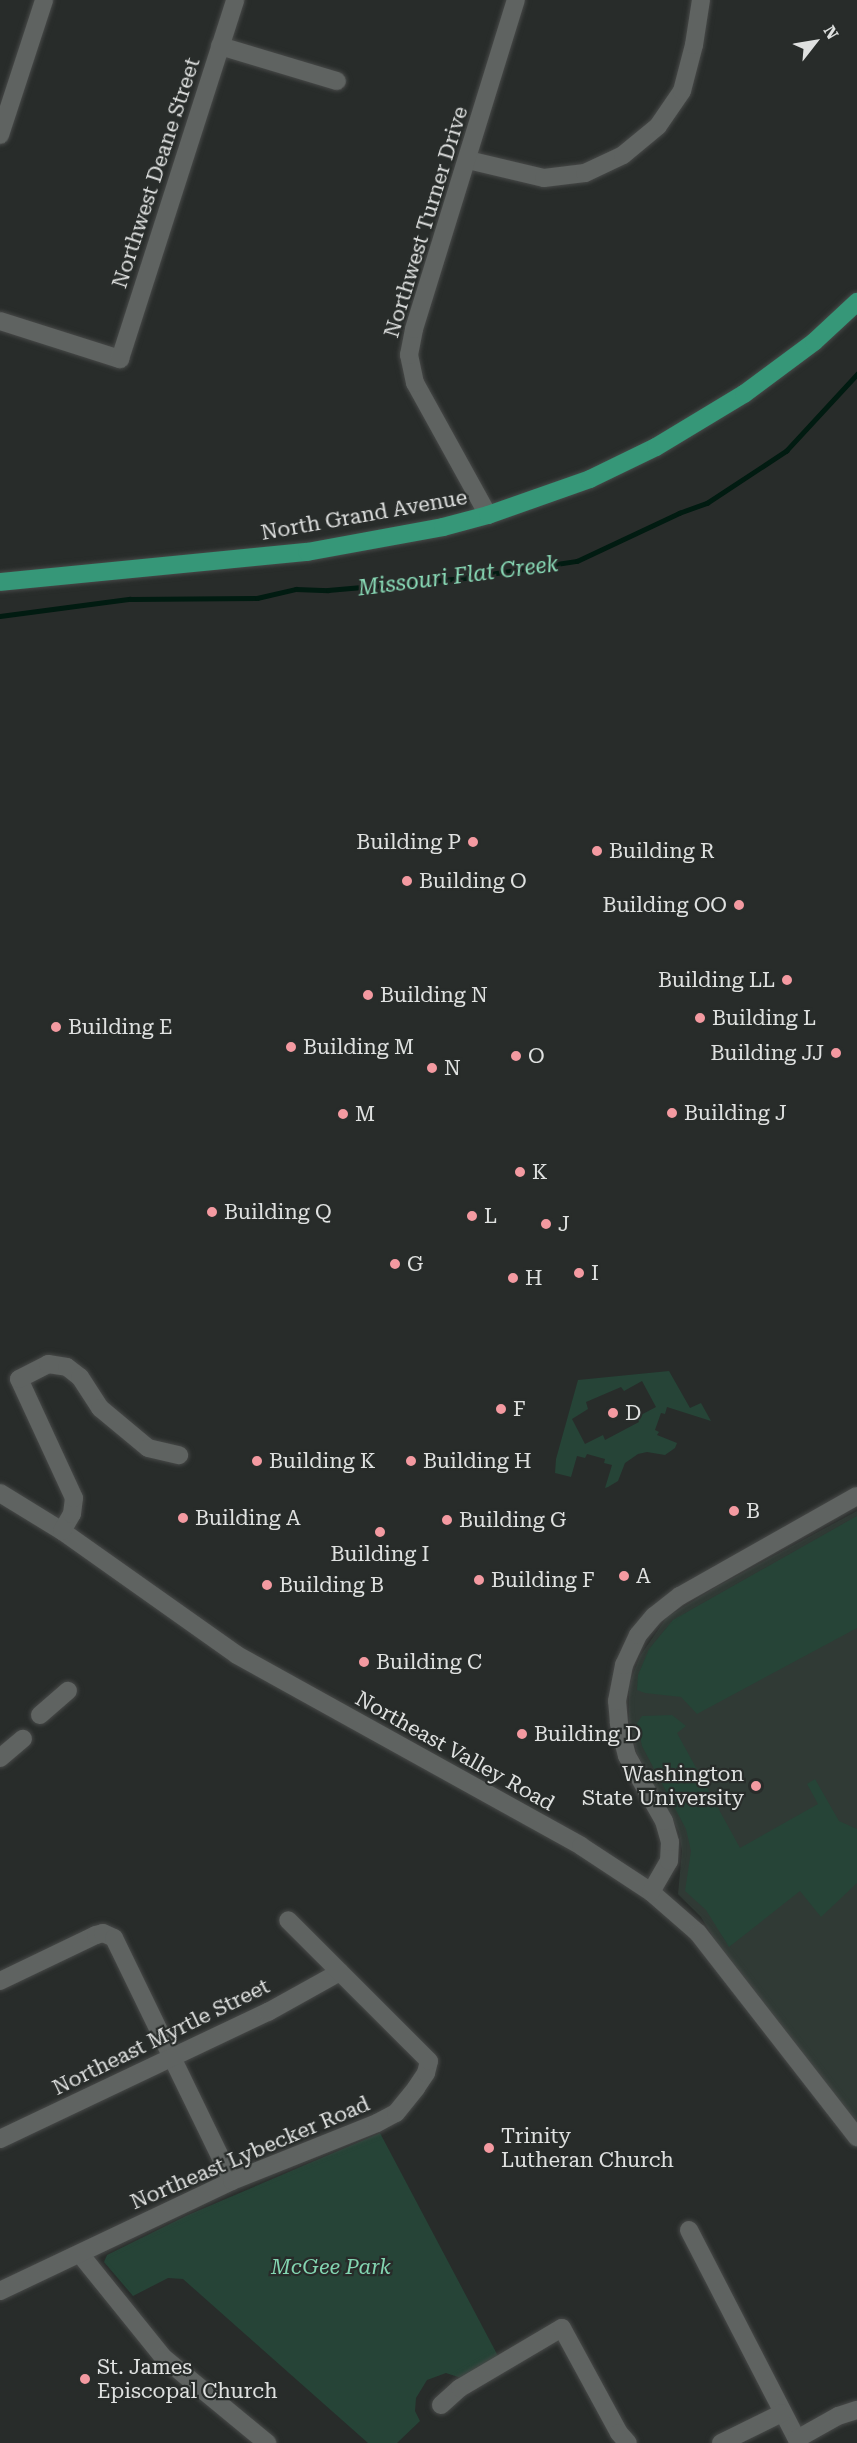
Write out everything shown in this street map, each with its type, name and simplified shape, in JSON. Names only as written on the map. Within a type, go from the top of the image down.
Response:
[{"type":"main road","name":"North Grand Avenue","points":[[0,582],[306,552],[443,527],[488,514],[590,479],[656,447],[744,394],[814,342],[857,302]]},
{"type":"street","points":[[0,135],[44,0]]},
{"type":"street","name":"Northwest Deane Street","points":[[0,321],[120,359],[236,0]]},
{"type":"street","name":"Northwest Turner Drive","points":[[488,514],[415,383],[409,356],[414,329],[516,0]]},
{"type":"street","points":[[468,160],[544,178],[585,173],[623,155],[658,126],[682,91],[694,45],[701,0]]},
{"type":"street","points":[[220,46],[337,81]]},
{"type":"street","points":[[62,1531],[72,1514],[74,1498],[19,1379],[48,1364],[67,1367],[80,1377],[100,1408],[148,1448],[179,1455]]},
{"type":"street","name":"Northeast Valley Road","points":[[0,1493],[62,1531],[237,1655],[581,1846],[651,1892],[698,1933],[857,2137]]},
{"type":"street","points":[[651,1892],[669,1861],[670,1842],[664,1821],[627,1756],[619,1724],[617,1701],[624,1665],[638,1635],[654,1616],[680,1596],[857,1496]]},
{"type":"street","points":[[40,1715],[68,1691]]},
{"type":"street","points":[[0,1758],[23,1739]]},
{"type":"street","points":[[288,1920],[340,1972]]},
{"type":"street","points":[[0,1981],[96,1935],[109,1934],[118,1944],[232,2181]]},
{"type":"street","name":"Northeast Myrtle Street","points":[[0,2139],[268,2012],[340,1972]]},
{"type":"street","name":"Northeast Lybecker Road","points":[[0,2291],[232,2181],[377,2123],[396,2113],[426,2073],[429,2061],[340,1972]]},
{"type":"street","points":[[689,2230],[798,2441],[838,2416],[857,2410]]},
{"type":"street","points":[[80,2254],[164,2358],[267,2443]]},
{"type":"street","points":[[441,2405],[460,2388],[562,2328],[619,2433],[628,2443]]},
{"type":"street","points":[[721,2443],[782,2413]]},
{"type":"shaded area","name":"Washington State University","points":[[857,1511],[857,2124],[719,1947],[701,1917],[678,1894],[682,1851],[679,1832],[637,1754],[629,1723],[629,1685],[640,1656],[667,1617],[716,1587]]},
{"type":"green space","points":[[669,1371],[690,1408],[701,1403],[711,1421],[667,1407],[665,1414],[661,1413],[655,1430],[659,1432],[657,1435],[677,1443],[675,1448],[665,1455],[647,1452],[638,1454],[625,1463],[618,1481],[605,1488],[612,1465],[604,1463],[605,1459],[587,1454],[585,1458],[577,1456],[571,1477],[555,1473],[556,1459],[578,1380]],"holes":[[[642,1381],[656,1407],[637,1417],[639,1422],[605,1440],[603,1435],[585,1444],[572,1419],[588,1409],[586,1402],[621,1387],[624,1391]]]},
{"type":"green space","points":[[857,1516],[857,1628],[697,1714],[681,1697],[637,1690],[638,1675],[649,1649],[673,1620]]},
{"type":"green space","points":[[672,1715],[686,1726],[677,1733],[740,1848],[818,1804],[807,1784],[815,1779],[839,1821],[857,1829],[857,1883],[821,1917],[800,1891],[729,1947],[706,1910],[685,1891],[691,1851],[686,1829],[642,1746],[637,1723],[642,1716]]},
{"type":"green space","name":"McGee Park","points":[[380,2133],[498,2356],[464,2379],[446,2373],[427,2380],[416,2398],[415,2411],[420,2421],[397,2443],[368,2443],[183,2279],[168,2278],[133,2296],[104,2262],[107,2255],[188,2215]]},
{"type":"waterway","name":"Missouri Flat Creek","points":[[0,616],[130,599],[257,598],[296,589],[328,590],[464,578],[577,561],[679,513],[707,503],[786,451],[857,374]]},
{"type":"place","name":"Building P","points":[[473,842]]},
{"type":"place","name":"Building R","points":[[597,851]]},
{"type":"place","name":"Building O","points":[[407,881]]},
{"type":"place","name":"Building OO","points":[[739,905]]},
{"type":"place","name":"Building LL","points":[[787,980]]},
{"type":"place","name":"Building N","points":[[368,995]]},
{"type":"place","name":"Building L","points":[[700,1018]]},
{"type":"place","name":"Building E","points":[[56,1027]]},
{"type":"place","name":"Building M","points":[[291,1047]]},
{"type":"place","name":"Building JJ","points":[[836,1053]]},
{"type":"place","name":"O","points":[[516,1056]]},
{"type":"place","name":"N","points":[[432,1068]]},
{"type":"place","name":"Building J","points":[[672,1113]]},
{"type":"place","name":"M","points":[[343,1114]]},
{"type":"place","name":"K","points":[[520,1172]]},
{"type":"place","name":"Building Q","points":[[212,1212]]},
{"type":"place","name":"L","points":[[472,1216]]},
{"type":"place","name":"J","points":[[546,1224]]},
{"type":"place","name":"G","points":[[395,1264]]},
{"type":"place","name":"I","points":[[579,1273]]},
{"type":"place","name":"H","points":[[513,1278]]},
{"type":"place","name":"F","points":[[501,1409]]},
{"type":"place","name":"D","points":[[613,1413]]},
{"type":"place","name":"Building K","points":[[257,1461]]},
{"type":"place","name":"Building H","points":[[411,1461]]},
{"type":"place","name":"B","points":[[734,1511]]},
{"type":"place","name":"Building A","points":[[183,1518]]},
{"type":"place","name":"Building G","points":[[447,1520]]},
{"type":"place","name":"Building I","points":[[380,1532]]},
{"type":"place","name":"A","points":[[624,1576]]},
{"type":"place","name":"Building F","points":[[479,1580]]},
{"type":"place","name":"Building B","points":[[267,1585]]},
{"type":"place","name":"Building C","points":[[364,1662]]},
{"type":"place","name":"Building D","points":[[522,1734]]},
{"type":"place","name":"Washington State University","points":[[756,1786]]},
{"type":"place","name":"Trinity Lutheran Church","points":[[489,2148]]},
{"type":"place","name":"St. James Episcopal Church","points":[[85,2379]]}]
